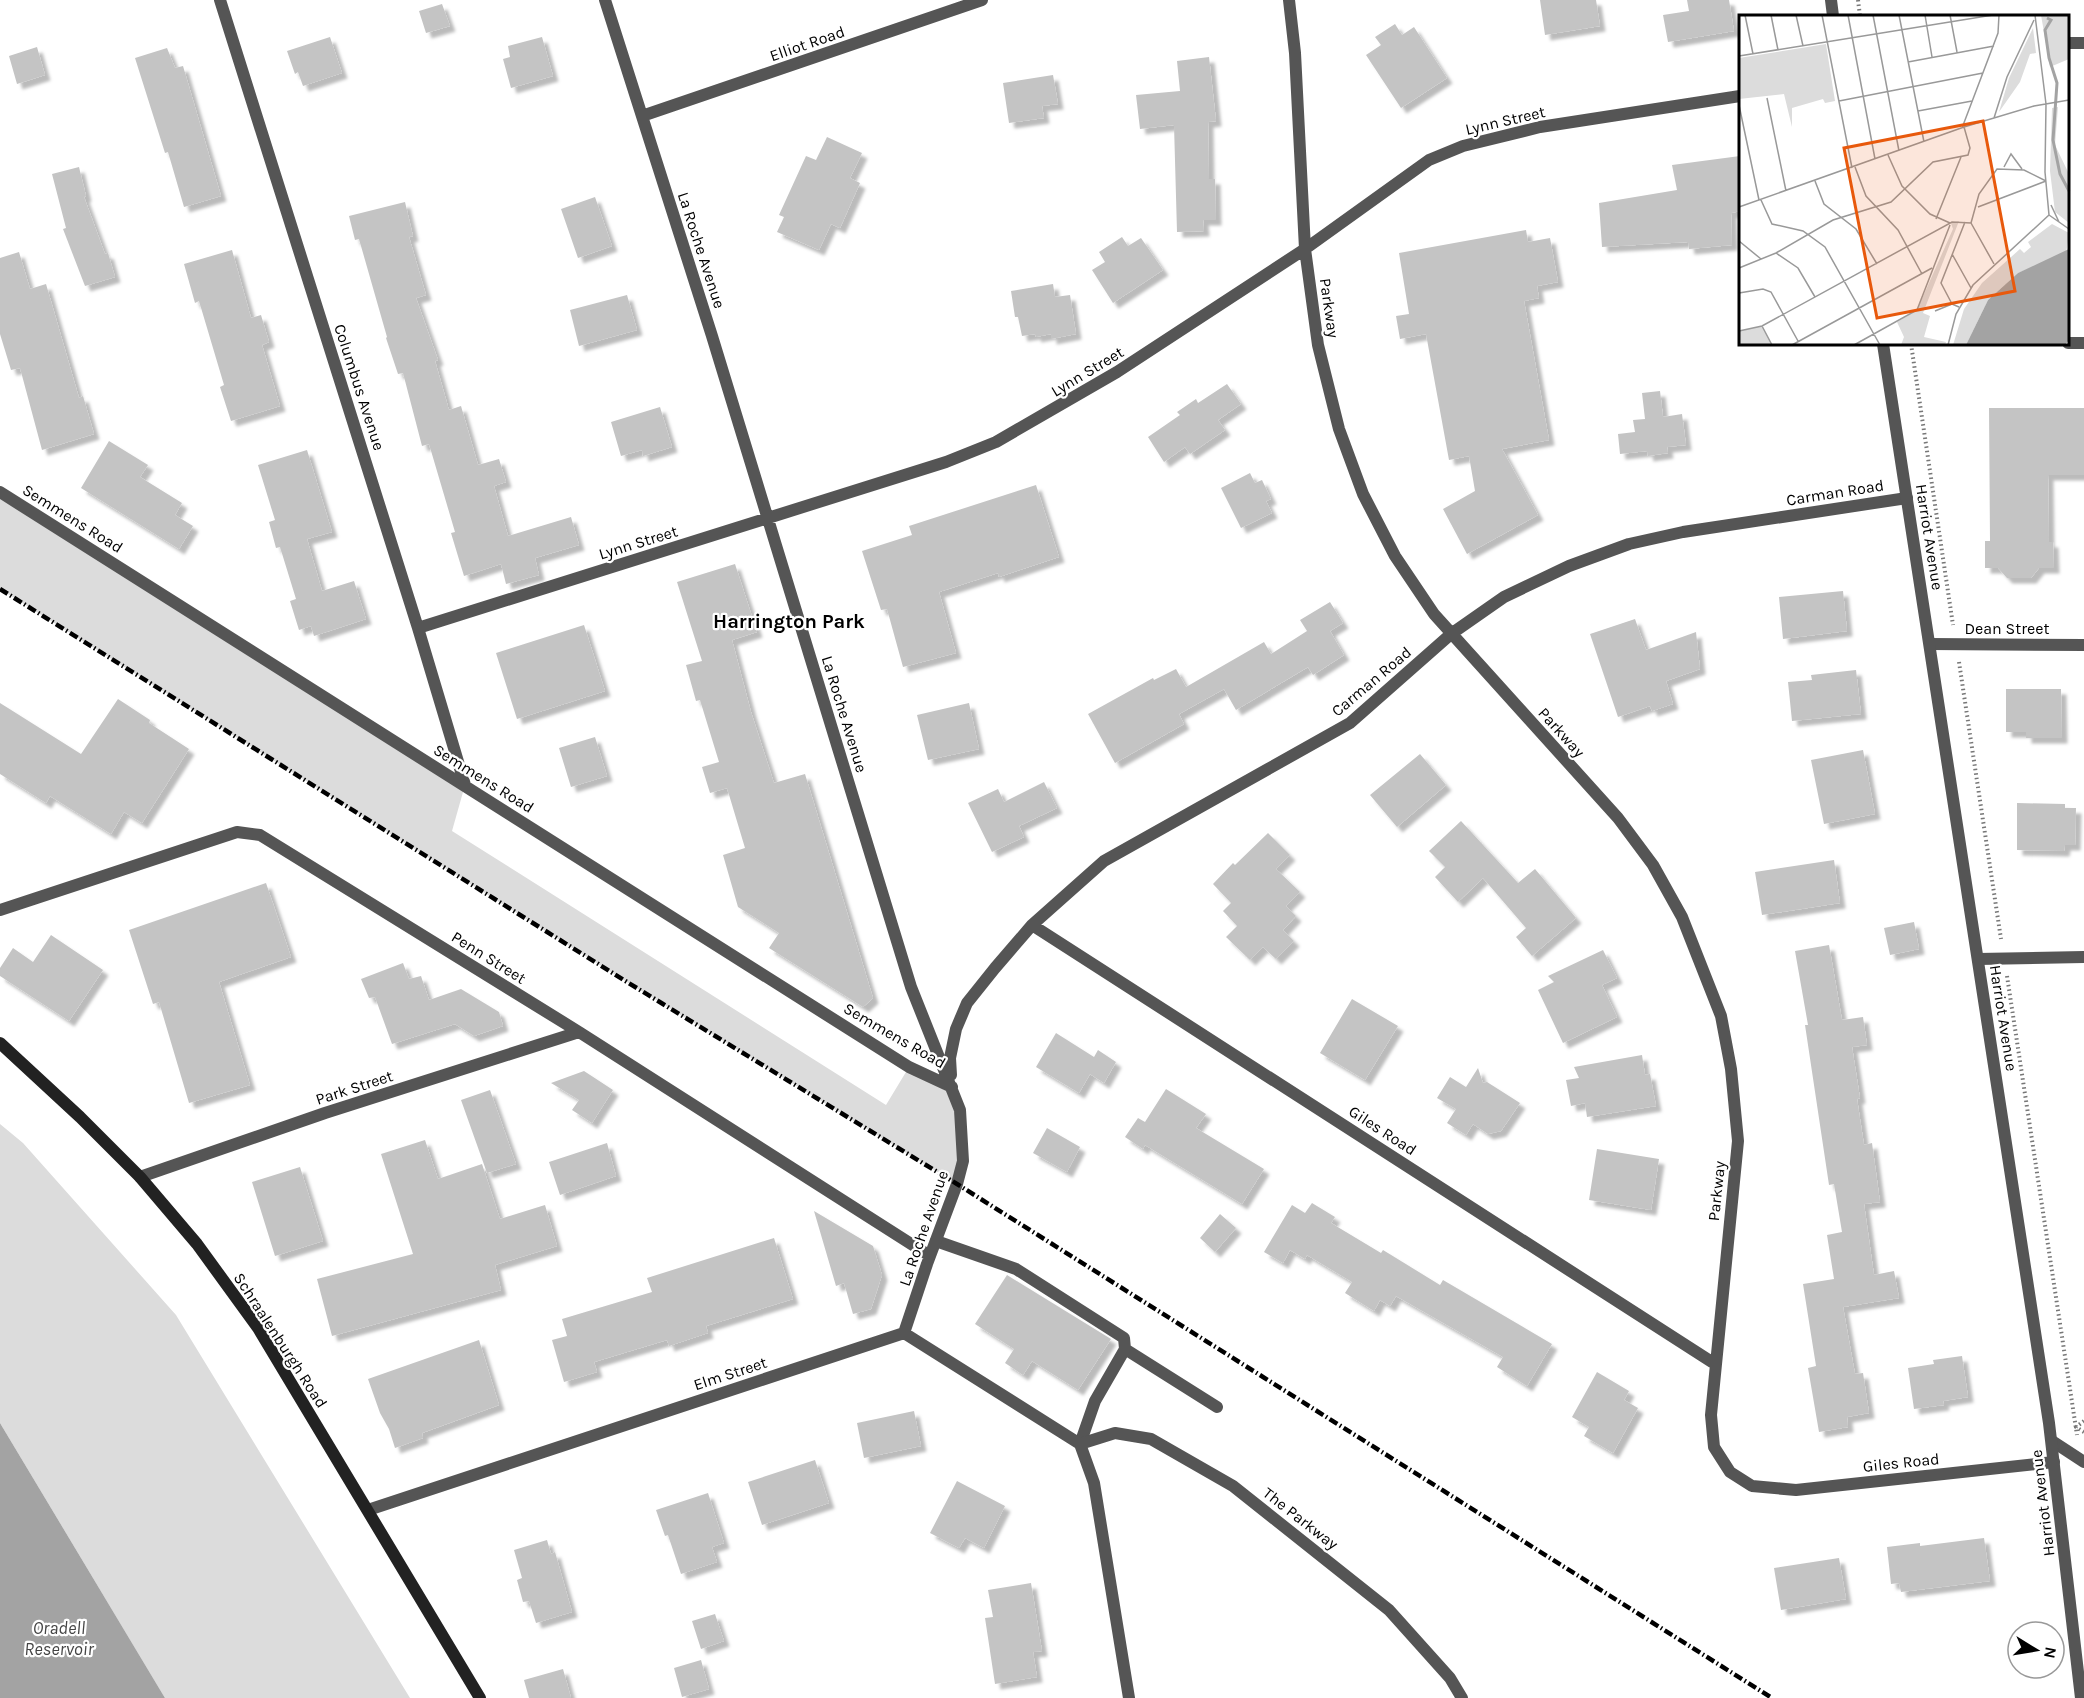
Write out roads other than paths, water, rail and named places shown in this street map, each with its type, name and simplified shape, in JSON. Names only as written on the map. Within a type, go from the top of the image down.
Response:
[{"type":"main road","name":"Schraalenburgh Road","points":[[0,1043],[80,1117],[140,1177],[197,1244],[258,1329],[480,1698]]},
{"type":"street","name":"Columbus Avenue","points":[[220,0],[418,628],[465,785]]},
{"type":"street","name":"La Roche Avenue","points":[[605,0],[712,336],[911,987],[960,1110],[963,1161],[904,1333]]},
{"type":"street","name":"Elliot Road","points":[[642,116],[982,0]]},
{"type":"street","name":"Parkway","points":[[1289,0],[1295,52],[1305,249],[1318,345],[1339,429],[1363,494],[1395,556],[1434,614],[1618,818],[1653,866],[1682,917],[1721,1016],[1731,1069],[1738,1141],[1715,1364],[1711,1415],[1713,1446],[1730,1472],[1752,1486]]},
{"type":"street","points":[[1831,0],[1833,15]]},
{"type":"street","name":"Lynn Street","points":[[418,628],[946,462],[996,442],[1118,372],[1305,249],[1429,160],[1463,146],[1540,127],[1739,96]]},
{"type":"street","name":"Harriot Avenue","points":[[1883,345],[2052,1441],[2081,1698]]},
{"type":"street","name":"Semmens Road","points":[[0,492],[909,1067],[952,1087]]},
{"type":"street","name":"Carman Road","points":[[952,1087],[950,1058],[956,1029],[967,1003],[1032,925],[1104,861],[1350,723],[1451,634],[1504,597],[1569,566],[1629,544],[1683,532],[1907,498]]},
{"type":"street","name":"Dean Street","points":[[1930,644],[2084,645]]},
{"type":"street","name":"Penn Street","points":[[0,910],[237,832],[260,835],[579,1032],[930,1256]]},
{"type":"street","name":"Giles Road","points":[[1032,925],[1715,1364]]},
{"type":"street","points":[[1978,959],[2084,957]]},
{"type":"street","name":"Park Street","points":[[140,1177],[325,1113],[579,1032]]},
{"type":"street","points":[[936,1241],[1016,1269],[1124,1338],[1125,1349],[1095,1401],[1080,1443]]},
{"type":"street","points":[[904,1333],[1080,1443],[1094,1483],[1130,1698]]},
{"type":"street","name":"Elm Street","points":[[368,1510],[904,1333]]},
{"type":"street","points":[[1125,1349],[1217,1407]]},
{"type":"street","name":"The Parkway","points":[[1080,1443],[1115,1433],[1151,1439],[1233,1486],[1389,1610],[1450,1678],[1462,1698]]},
{"type":"street","points":[[2052,1441],[2083,1461]]},
{"type":"street","name":"Giles Road","points":[[1752,1486],[1796,1490],[2054,1462]]},
{"type":"water","name":"Oradell Reservoir","points":[[0,1423],[165,1698],[0,1698]]},
{"type":"railway","points":[[0,589],[627,982],[957,1184],[1772,1698]]},
{"type":"district","name":"Harrington Park","points":[[789,621]]}]
